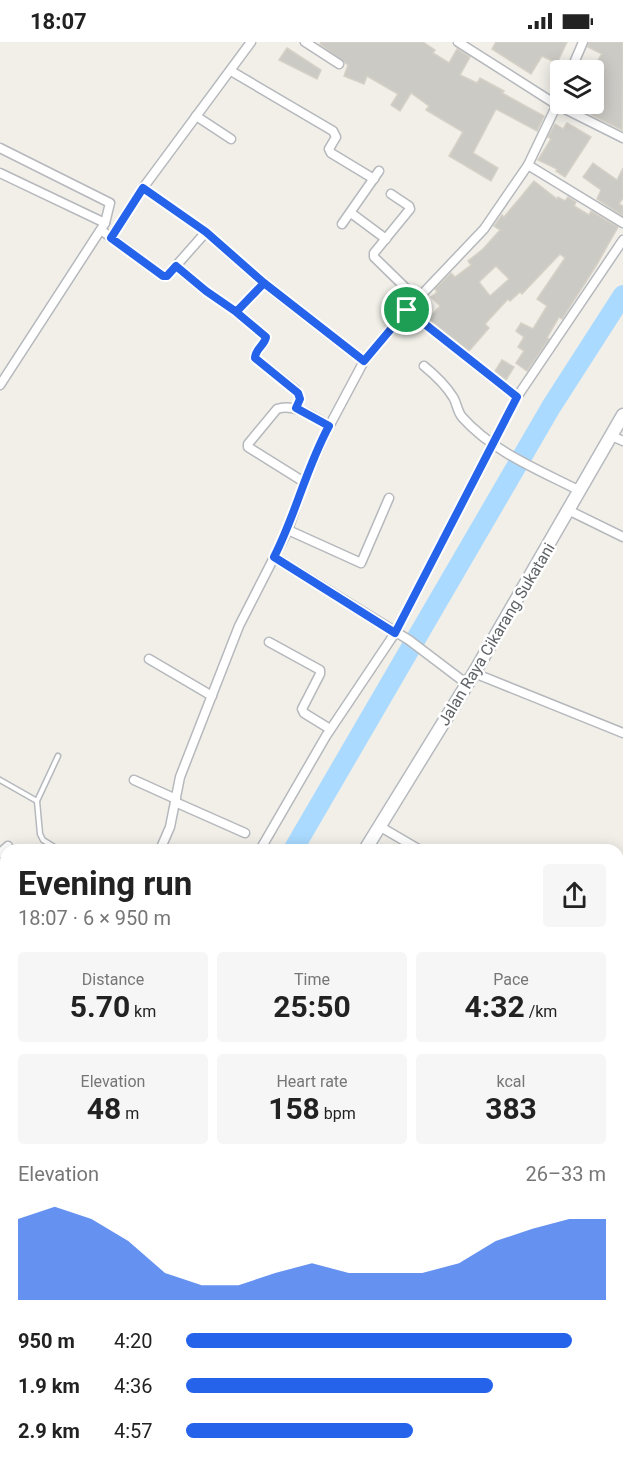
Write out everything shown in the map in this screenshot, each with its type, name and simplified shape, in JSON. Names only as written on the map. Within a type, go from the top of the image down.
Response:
[{"type":"main road","name":"Jalan Raya Cikarang Sukatani","points":[[368,844],[474,673],[568,510],[617,438],[623,415]]},
{"type":"street","points":[[111,238],[143,188],[251,42]]},
{"type":"street","points":[[305,42],[339,64]]},
{"type":"street","points":[[458,42],[550,101]]},
{"type":"street","points":[[575,60],[583,42]]},
{"type":"street","points":[[231,71],[333,131],[336,137],[330,151],[374,179]]},
{"type":"street","points":[[163,844],[170,827],[180,777],[239,626],[288,530],[304,482],[329,426],[364,361],[407,310],[483,229],[528,165],[553,114]]},
{"type":"street","points":[[575,114],[623,138]]},
{"type":"street","points":[[196,116],[231,139]]},
{"type":"street","points":[[0,148],[109,200],[111,207],[103,227],[0,385]]},
{"type":"street","points":[[528,165],[623,223]]},
{"type":"street","points":[[342,224],[379,171]]},
{"type":"street","points":[[0,172],[103,227],[111,238],[163,276],[167,276],[206,232]]},
{"type":"street","points":[[143,188],[206,232],[264,283],[364,361]]},
{"type":"street","points":[[391,194],[410,206],[410,209],[374,253],[374,257],[417,299]]},
{"type":"street","points":[[351,213],[386,239]]},
{"type":"street","points":[[263,844],[330,729],[395,633],[517,397],[623,240]]},
{"type":"street","points":[[176,266],[266,337],[265,342],[255,354],[255,358],[298,393],[300,399],[296,408]]},
{"type":"street","points":[[235,311],[264,283]]},
{"type":"street","points":[[407,310],[517,397]]},
{"type":"street","points":[[424,366],[440,380],[454,399],[457,410],[463,418],[493,446],[580,491]]},
{"type":"street","points":[[304,482],[248,447],[253,436],[277,409],[282,407],[296,408],[329,426]]},
{"type":"street","points":[[288,530],[361,563],[389,498]]},
{"type":"street","points":[[568,510],[623,537]]},
{"type":"street","points":[[274,557],[409,640],[467,684]]},
{"type":"street","points":[[269,642],[320,670],[302,709],[304,713],[330,729]]},
{"type":"street","points":[[149,659],[212,696]]},
{"type":"street","points":[[474,673],[623,733]]},
{"type":"street","points":[[134,780],[245,833]]},
{"type":"street","points":[[379,826],[410,844]]},
{"type":"lane","points":[[50,844],[40,834],[37,801],[58,756]]},
{"type":"lane","points":[[0,780],[37,801]]},
{"type":"building","points":[[321,42],[423,42],[435,50],[433,53],[449,63],[457,49],[470,57],[460,75],[477,83],[480,78],[544,116],[537,131],[496,109],[473,153],[498,168],[491,181],[449,156],[463,132],[426,110],[429,106],[411,93],[400,111],[391,105],[398,94],[367,76],[364,84],[344,76],[348,65],[320,44]]},
{"type":"building","points":[[496,42],[567,42],[558,60],[551,60],[542,56],[531,74],[492,49]]},
{"type":"building","points":[[589,42],[623,42],[622,130],[591,114],[604,114],[604,60],[598,60],[602,54],[588,47]]},
{"type":"building","points":[[287,48],[321,70],[317,79],[279,60]]},
{"type":"building","points":[[567,123],[591,137],[565,177],[556,171],[557,169],[538,160],[551,139],[548,137],[555,124],[563,129]]},
{"type":"building","points":[[593,163],[617,180],[623,168],[623,198],[619,204],[623,206],[623,216],[597,199],[601,190],[583,177]]},
{"type":"building","points":[[534,181],[557,199],[558,197],[565,201],[568,197],[576,202],[574,206],[589,215],[591,211],[618,227],[596,266],[562,319],[559,317],[547,338],[549,339],[527,371],[516,363],[524,351],[518,347],[524,337],[516,331],[521,323],[533,329],[547,306],[537,299],[565,258],[560,254],[522,294],[520,292],[510,301],[508,299],[485,324],[489,328],[469,351],[428,319],[440,306],[431,297],[437,292],[435,289],[451,273],[455,277],[471,265],[468,261],[483,249],[500,230],[494,226],[502,215],[504,217]],"holes":[[[496,266],[509,279],[490,296],[479,282]]]},
{"type":"building","points":[[502,360],[514,367],[506,380],[495,371]]},
{"type":"waterway","points":[[296,844],[551,407],[623,295]]},
{"type":"route","points":[[407,310],[364,361],[264,283],[235,311],[176,266],[167,276],[163,276],[111,238],[143,188],[206,232],[264,283],[239,309],[235,311],[266,337],[265,342],[255,354],[255,358],[298,393],[300,399],[296,408],[329,426],[304,482],[288,530],[274,557],[395,633],[468,496],[517,397],[407,310]]}]
